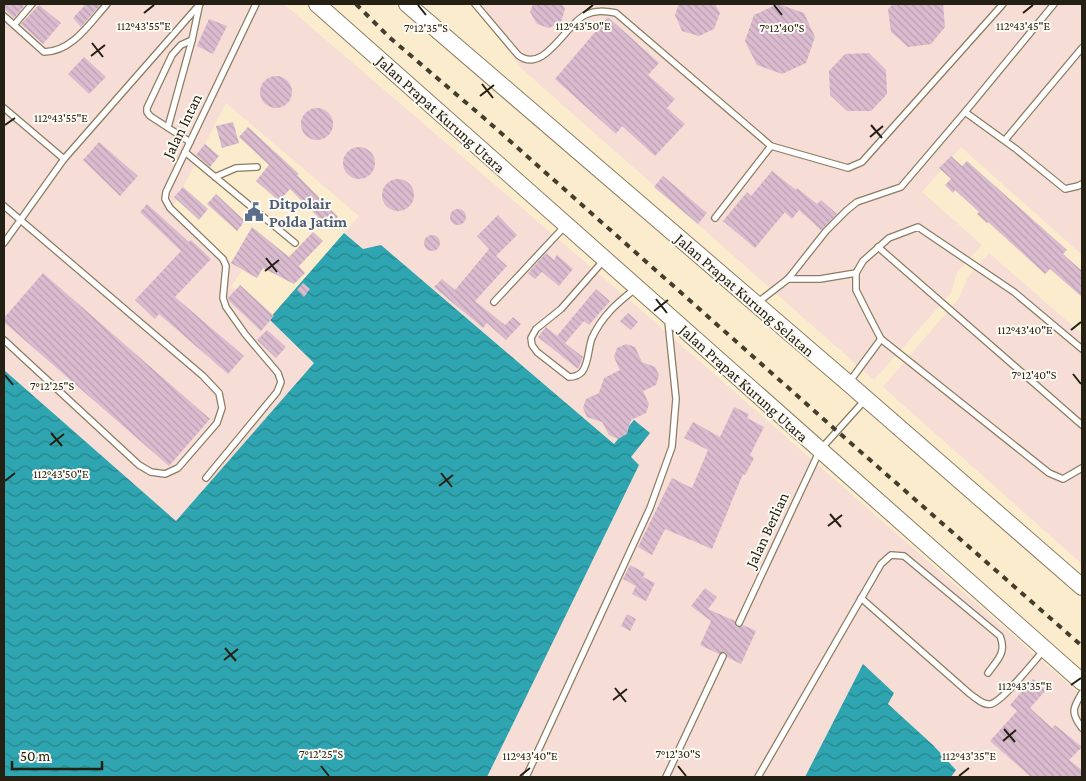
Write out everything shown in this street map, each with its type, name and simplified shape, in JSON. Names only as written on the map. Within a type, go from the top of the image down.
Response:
[{"type":"street","name":"Jalan Prapat Kurung Utara","points":[[317,4],[1082,682]]},
{"type":"street","name":"Jalan Prapat Kurung Selatan","points":[[407,4],[1082,586]]},
{"type":"lane","points":[[14,25],[32,4]]},
{"type":"lane","points":[[4,16],[44,52],[54,52],[69,44],[107,4]]},
{"type":"lane","points":[[168,127],[200,4]]},
{"type":"lane","points":[[4,243],[64,159],[200,4]]},
{"type":"lane","name":"Jalan Intan","points":[[206,478],[277,392],[281,382],[278,373],[245,334],[226,307],[223,298],[226,266],[223,259],[170,208],[165,199],[166,192],[256,4]]},
{"type":"lane","points":[[475,4],[524,60],[535,60],[552,48],[583,15],[593,11],[616,13],[771,146],[848,168],[862,162],[1003,4]]},
{"type":"lane","points":[[756,305],[788,279],[826,230],[846,210],[857,202],[901,187],[1054,4]]},
{"type":"lane","points":[[190,142],[150,116],[147,108],[172,55],[181,45],[192,40]]},
{"type":"lane","points":[[1005,140],[1082,48]]},
{"type":"lane","points":[[4,108],[64,159]]},
{"type":"lane","points":[[965,112],[1005,140],[1065,189],[1082,184]]},
{"type":"lane","points":[[715,218],[771,146]]},
{"type":"lane","points":[[185,152],[295,243]]},
{"type":"lane","points":[[215,177],[236,168],[257,167]]},
{"type":"lane","points":[[4,206],[204,376],[219,393],[222,408],[217,423],[178,468],[165,474],[151,472],[139,465],[4,340]]},
{"type":"lane","points":[[494,302],[566,225]]},
{"type":"lane","points":[[1082,349],[1014,292],[918,227],[889,238],[862,261],[856,273],[856,290],[881,339],[1049,473],[1063,479],[1082,468]]},
{"type":"lane","points":[[878,247],[1082,425]]},
{"type":"lane","points":[[605,259],[561,309],[536,329],[531,338],[532,345],[537,352],[569,377],[574,377],[582,372],[592,338],[607,312],[614,304],[637,288]]},
{"type":"lane","points":[[788,279],[820,279],[856,273]]},
{"type":"lane","points":[[526,777],[650,508],[672,447],[676,399],[667,314]]},
{"type":"lane","points":[[848,383],[881,339]]},
{"type":"lane","name":"Jalan Berlian","points":[[739,622],[820,450],[866,399]]},
{"type":"lane","points":[[758,777],[881,564],[891,555],[904,556],[1000,636],[1003,652],[988,674]]},
{"type":"lane","points":[[861,598],[970,694],[986,704],[992,704],[1009,690],[1045,649]]},
{"type":"lane","points":[[666,777],[723,656]]},
{"type":"lane","points":[[1082,693],[1073,708],[1075,719],[1082,728]]},
{"type":"shaded area","points":[[4,4],[284,4],[649,317],[1082,696],[1082,777],[951,777],[956,770],[933,745],[888,704],[863,665],[805,777],[487,777],[638,464],[381,245],[363,249],[344,233],[359,216],[226,103],[172,209],[242,271],[231,286],[315,363],[176,521],[4,370]]},
{"type":"shaded area","points":[[475,4],[1082,4],[1082,255],[961,147],[922,192],[982,245],[957,272],[951,293],[874,380],[521,68]]},
{"type":"shaded area","points":[[989,253],[1082,334],[1082,564],[883,387],[959,298],[968,277]]},
{"type":"water","points":[[344,233],[363,249],[381,245],[614,444],[634,420],[650,433],[631,457],[639,465],[487,777],[4,777],[4,370],[176,521],[314,363],[269,319]]},
{"type":"water","points":[[863,664],[894,693],[888,704],[933,745],[956,770],[951,777],[805,777]]},
{"type":"building","points":[[4,4],[21,4],[24,6],[14,18],[4,9]]},
{"type":"building","points":[[86,4],[101,4],[81,27],[73,18]]},
{"type":"building","points":[[533,4],[562,4],[565,9],[561,22],[549,28],[537,24],[530,12]]},
{"type":"building","points":[[679,4],[715,4],[720,13],[714,29],[699,36],[682,31],[675,15]]},
{"type":"building","points":[[778,4],[804,13],[815,37],[806,63],[782,74],[757,65],[745,41],[754,15]]},
{"type":"building","points":[[893,4],[943,4],[945,27],[931,44],[908,47],[891,32],[888,9]]},
{"type":"building","points":[[39,5],[61,23],[43,44],[21,24]]},
{"type":"building","points":[[608,17],[659,63],[648,75],[675,99],[667,108],[685,124],[655,156],[622,126],[616,134],[555,79]]},
{"type":"building","points":[[209,19],[227,26],[213,54],[197,46]]},
{"type":"building","points":[[869,53],[886,70],[887,94],[871,111],[847,111],[830,95],[829,71],[845,54]]},
{"type":"building","points":[[84,57],[106,77],[89,94],[68,74]]},
{"type":"building","points":[[276,76],[282,77],[287,81],[291,86],[291,98],[287,103],[282,107],[276,108],[270,107],[265,103],[261,98],[260,92],[261,86],[265,81],[270,77]]},
{"type":"building","points":[[317,108],[323,109],[328,113],[332,118],[332,130],[328,135],[323,139],[317,140],[311,139],[306,135],[302,130],[301,124],[302,118],[306,113],[311,109]]},
{"type":"building","points":[[233,122],[239,143],[222,148],[216,126]]},
{"type":"building","points":[[248,127],[299,174],[297,175],[338,217],[328,227],[290,189],[279,201],[256,181],[269,165],[239,137]]},
{"type":"building","points":[[99,142],[138,176],[120,196],[83,160]]},
{"type":"building","points":[[205,144],[219,156],[210,167],[196,155]]},
{"type":"building","points":[[359,147],[365,148],[370,152],[374,157],[374,169],[370,174],[365,178],[359,179],[353,178],[348,174],[344,169],[343,163],[344,157],[348,152],[353,148]]},
{"type":"building","points":[[951,156],[962,166],[967,161],[1067,250],[1063,254],[1082,271],[1082,297],[1050,269],[1045,274],[977,214],[979,212],[955,190],[953,193],[945,185],[951,179],[939,168]]},
{"type":"building","points":[[772,171],[817,204],[821,200],[837,214],[821,230],[799,210],[792,219],[785,212],[755,248],[723,221],[747,192],[751,196]]},
{"type":"building","points":[[663,176],[707,213],[698,224],[654,187]]},
{"type":"building","points":[[398,179],[404,180],[409,184],[413,189],[413,201],[409,206],[404,210],[398,211],[392,210],[387,206],[383,201],[382,195],[383,189],[387,184],[392,180]]},
{"type":"building","points":[[183,187],[208,209],[199,220],[174,197]]},
{"type":"building","points":[[216,194],[245,221],[237,231],[207,204]]},
{"type":"building","points":[[147,204],[211,259],[175,297],[244,356],[228,374],[159,314],[155,319],[135,300],[181,251],[140,212]]},
{"type":"building","points":[[458,209],[464,211],[466,217],[464,223],[458,225],[452,223],[450,217],[452,211]]},
{"type":"building","points":[[498,215],[517,235],[496,256],[507,266],[475,301],[505,325],[513,317],[521,324],[506,340],[487,323],[483,328],[434,287],[442,279],[455,290],[489,249],[477,236]]},
{"type":"building","points":[[252,227],[289,257],[313,232],[323,241],[299,266],[305,273],[294,284],[263,268],[257,278],[231,263]]},
{"type":"building","points":[[432,235],[438,237],[440,243],[438,249],[432,251],[426,249],[424,243],[426,237]]},
{"type":"building","points":[[546,253],[554,260],[557,255],[573,269],[559,286],[542,272],[535,279],[528,273]]},
{"type":"building","points":[[43,273],[210,419],[169,466],[4,322],[4,318]]},
{"type":"building","points":[[303,283],[310,289],[304,297],[297,290]]},
{"type":"building","points":[[240,285],[274,316],[261,331],[229,301],[228,298]]},
{"type":"building","points":[[596,289],[610,301],[589,325],[584,321],[565,343],[583,357],[578,369],[538,337],[546,327],[557,336]]},
{"type":"building","points":[[628,313],[638,322],[631,330],[620,321]]},
{"type":"building","points":[[267,330],[286,347],[276,358],[257,340]]},
{"type":"building","points":[[626,344],[635,347],[642,362],[655,367],[659,375],[656,385],[643,391],[649,404],[646,413],[631,420],[627,434],[618,439],[609,435],[602,422],[587,417],[583,408],[586,399],[599,393],[604,378],[620,370],[614,357],[617,348]]},
{"type":"building","points":[[734,407],[749,414],[747,418],[764,427],[750,455],[754,458],[745,475],[743,474],[712,549],[665,529],[652,555],[638,547],[672,478],[692,488],[708,450],[684,438],[693,422],[720,437]]},
{"type":"building","points":[[630,565],[645,573],[643,577],[655,583],[646,601],[632,594],[636,586],[623,579]]},
{"type":"building","points":[[705,588],[717,597],[708,609],[735,621],[737,627],[743,625],[756,631],[741,664],[727,657],[725,652],[719,654],[700,645],[711,621],[691,606]]},
{"type":"building","points":[[627,614],[636,619],[630,631],[621,626]]},
{"type":"building","points":[[1033,679],[1046,690],[1030,708],[1052,728],[1055,725],[1082,747],[1069,760],[1082,770],[1082,777],[1031,777],[990,741],[1017,711],[1010,705]]},
{"type":"railway","points":[[356,4],[389,37],[484,118],[1082,646]]},
{"type":"place","name":"Ditpolair Polda Jatim","points":[[254,212]]}]
